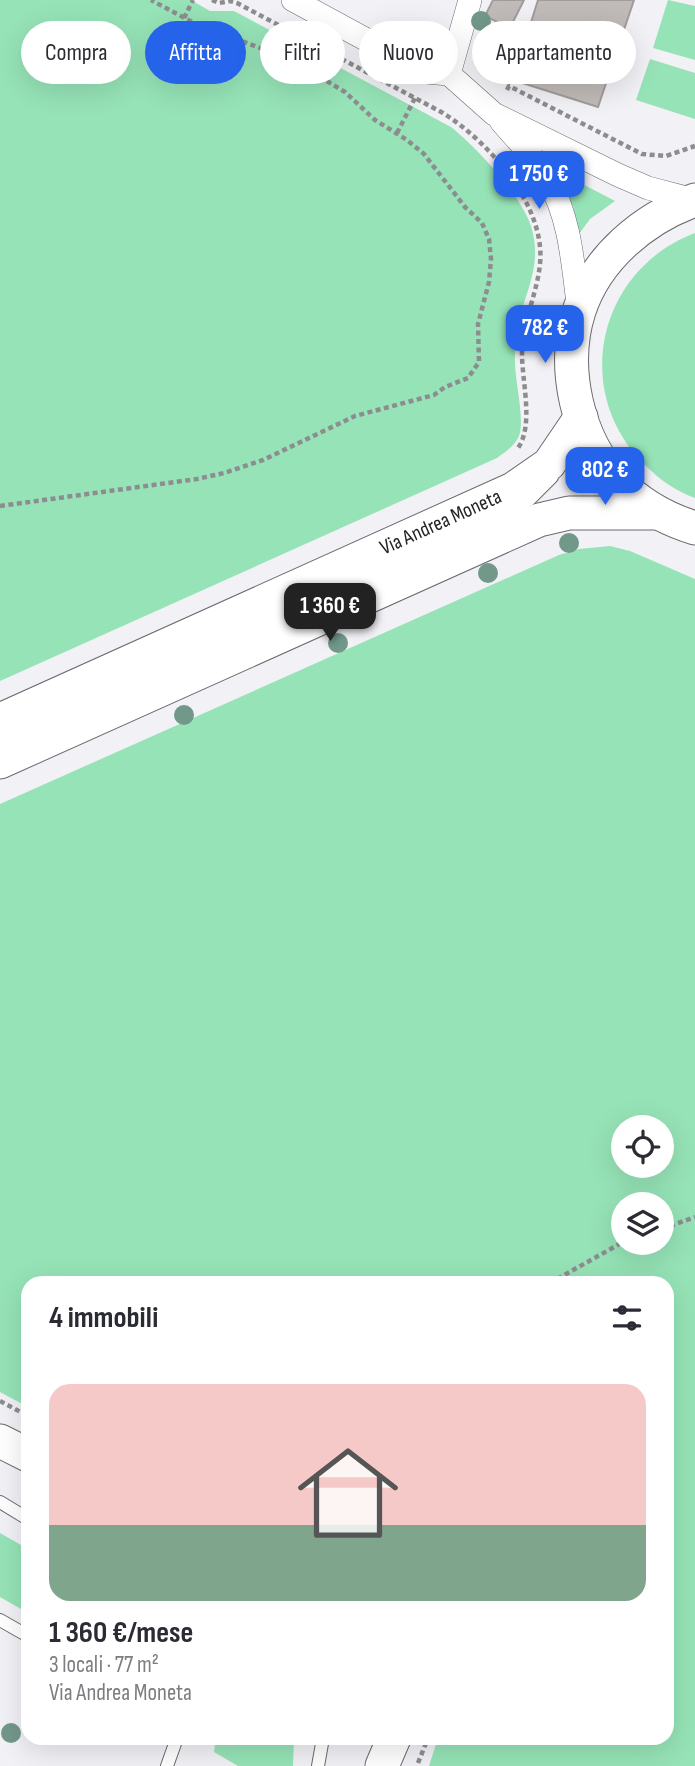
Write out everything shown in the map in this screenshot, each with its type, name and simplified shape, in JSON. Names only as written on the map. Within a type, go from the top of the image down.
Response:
[{"type":"street","points":[[293,0],[359,36]]},
{"type":"street","points":[[458,42],[470,0]]},
{"type":"street","points":[[458,82],[494,114],[540,168],[559,202],[570,248],[579,311],[572,354],[573,377],[581,417],[601,461],[657,521],[695,529]]},
{"type":"street","points":[[494,114],[634,182],[695,200]]},
{"type":"street","points":[[579,311],[600,271],[626,240],[658,217],[695,200]]},
{"type":"street","name":"Via Andrea Moneta","points":[[0,720],[513,489],[549,464],[581,417]]},
{"type":"street","name":"Via Andrea Moneta","points":[[0,762],[539,520],[569,513],[657,521]]},
{"type":"street","points":[[0,1441],[21,1452]]},
{"type":"street","points":[[383,1766],[391,1745]]},
{"type":"lane","name":"Via Andrea Moneta","points":[[0,742],[506,514],[529,500],[551,480],[581,417]]},
{"type":"lane","points":[[580,526],[600,526]]},
{"type":"lane","points":[[374,609],[551,531]]},
{"type":"lane","points":[[0,1502],[21,1515]]},
{"type":"lane","points":[[0,1508],[16,1512]]},
{"type":"lane","points":[[0,1620],[21,1632]]},
{"type":"lane","points":[[167,1766],[174,1745]]},
{"type":"lane","points":[[318,1766],[322,1745]]},
{"type":"path","points":[[0,506],[197,479],[238,469],[276,454],[342,421],[430,397],[445,387],[468,378],[479,362],[478,324],[491,270],[491,248],[486,231],[424,154],[375,120],[345,92],[322,78],[292,66],[263,49],[184,18],[151,0]]},
{"type":"path","points":[[184,18],[193,0]]},
{"type":"path","points":[[212,0],[219,4],[230,1],[237,3],[458,122],[493,155],[515,186],[537,229],[541,252],[523,338],[526,435],[515,450]]},
{"type":"path","points":[[507,90],[509,86],[642,154],[666,156],[695,146]]},
{"type":"path","points":[[397,133],[415,98]]},
{"type":"path","points":[[674,1225],[695,1217]]},
{"type":"path","points":[[562,1276],[611,1249]]},
{"type":"path","points":[[0,1401],[21,1412]]},
{"type":"green space","points":[[0,0],[191,0],[210,11],[234,11],[260,25],[260,84],[345,84],[345,70],[359,78],[359,84],[371,84],[451,127],[485,159],[508,186],[531,226],[534,269],[515,341],[521,429],[517,440],[497,458],[0,681]]},
{"type":"green space","points":[[668,0],[695,6],[695,60],[653,48]]},
{"type":"green space","points":[[650,59],[695,73],[695,119],[636,100]]},
{"type":"green space","points":[[550,167],[615,201],[590,219],[579,234],[573,206]]},
{"type":"green space","points":[[695,233],[695,498],[657,476],[622,437],[608,404],[602,370],[605,336],[616,304],[635,275],[662,251]]},
{"type":"green space","points":[[610,546],[630,551],[695,579],[695,1766],[429,1766],[436,1745],[674,1745],[674,1276],[21,1276],[21,1403],[0,1392],[0,804],[559,555],[579,549]]},
{"type":"green space","points":[[0,1533],[21,1545],[21,1609],[0,1597]]},
{"type":"green space","points":[[215,1745],[294,1745],[293,1766],[238,1766],[214,1752]]},
{"type":"building","points":[[493,0],[524,0],[514,21],[495,21],[485,16]]},
{"type":"building","points":[[538,0],[634,0],[627,21],[531,21]]},
{"type":"building","points":[[526,84],[606,84],[598,107]]}]
